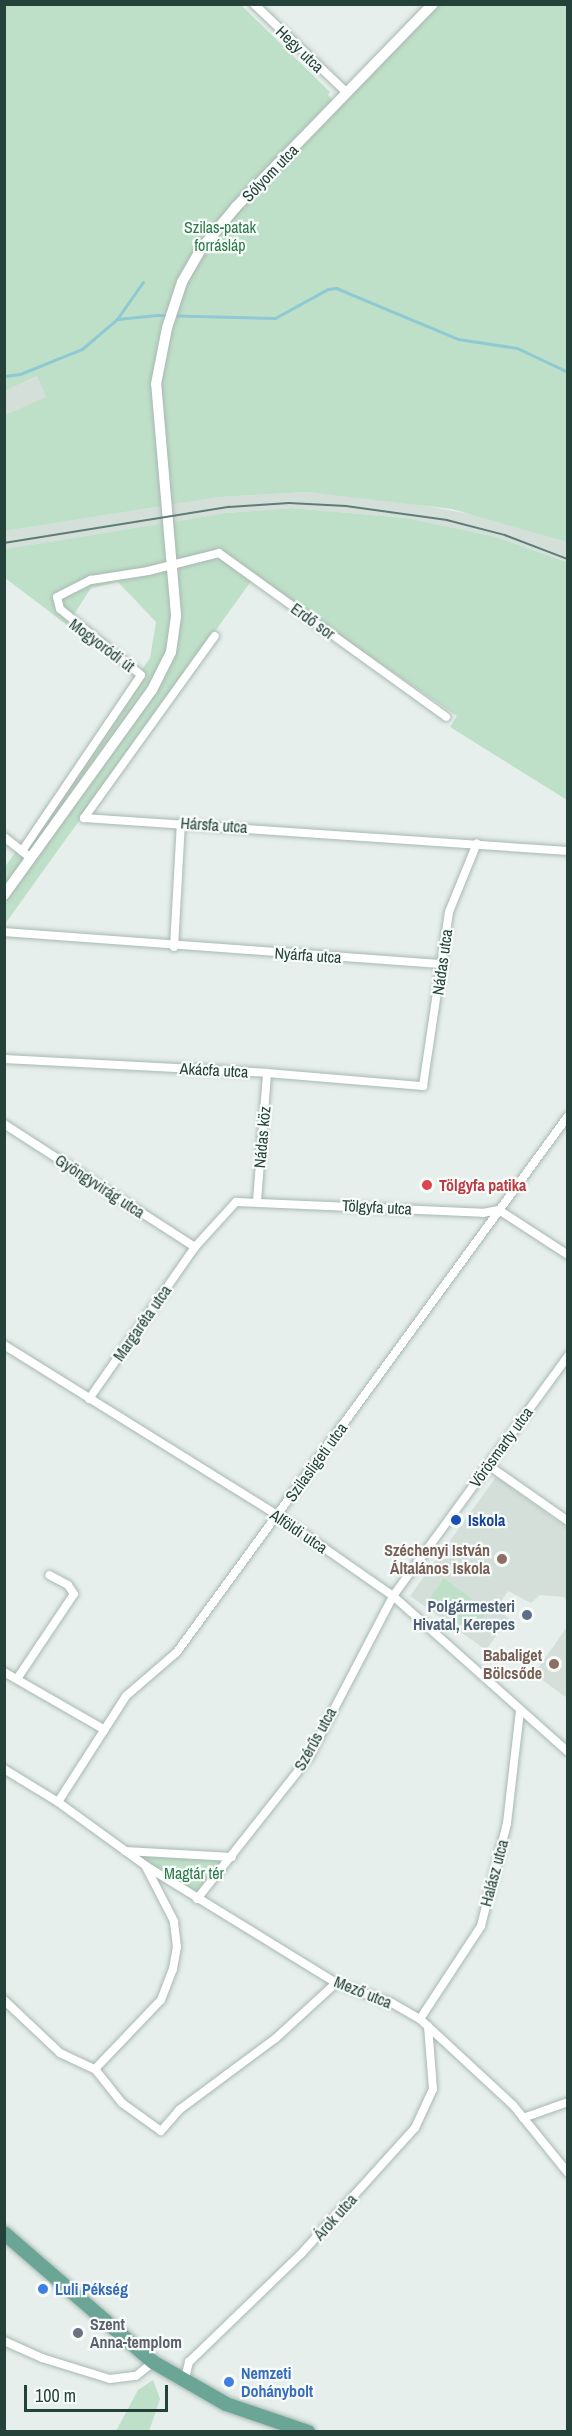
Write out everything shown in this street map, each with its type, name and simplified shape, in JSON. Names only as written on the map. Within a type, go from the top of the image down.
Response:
[{"type":"main road","points":[[4,2233],[153,2362],[184,2382],[226,2404],[308,2432]]},
{"type":"street","name":"Hegy utca","points":[[254,4],[347,93]]},
{"type":"street","name":"Sólyom utca","points":[[169,516],[156,384],[171,315],[191,265],[216,229],[434,4]]},
{"type":"street","name":"Mogyoródi út","points":[[26,854],[161,675],[174,638],[169,516]]},
{"type":"street","name":"Erdő sor","points":[[172,562],[219,553],[446,717]]},
{"type":"street","name":"Mogyoródi út","points":[[4,895],[26,854],[141,675],[68,619],[57,597],[91,580],[148,571],[172,562]]},
{"type":"street","name":"Hársfa utca","points":[[215,636],[84,818],[477,843],[567,851]]},
{"type":"street","points":[[174,947],[181,823]]},
{"type":"street","points":[[4,837],[26,854]]},
{"type":"street","name":"Nádas utca","points":[[423,1086],[449,912],[477,843]]},
{"type":"street","name":"Nyárfa utca","points":[[4,932],[174,947],[443,964]]},
{"type":"street","name":"Akácfa utca","points":[[4,1059],[267,1073],[423,1086]]},
{"type":"street","name":"Nádas köz","points":[[256,1201],[267,1073]]},
{"type":"street","name":"Szilasligeti utca","points":[[58,1802],[135,1686],[177,1652],[567,1116]]},
{"type":"street","name":"Gyöngyvirág utca","points":[[4,1124],[195,1248]]},
{"type":"street","name":"Tölgyfa utca","points":[[195,1248],[229,1204],[256,1201],[483,1213],[500,1210]]},
{"type":"street","points":[[500,1210],[567,1255]]},
{"type":"street","name":"Margaréta utca","points":[[89,1399],[195,1248]]},
{"type":"street","name":"Alföldi utca","points":[[4,1345],[277,1515],[393,1596],[567,1752]]},
{"type":"street","name":"Vörösmarty utca","points":[[393,1596],[567,1356]]},
{"type":"street","points":[[488,1465],[567,1521]]},
{"type":"street","points":[[17,1679],[74,1594],[68,1585],[49,1575]]},
{"type":"street","name":"Szérűs utca","points":[[197,1899],[309,1757],[393,1596]]},
{"type":"street","points":[[4,1672],[105,1730]]},
{"type":"street","name":"Halász utca","points":[[420,2019],[481,1926],[507,1823],[520,1711]]},
{"type":"street","name":"Mező utca","points":[[4,1769],[58,1802],[124,1851],[197,1899],[336,1983],[392,2003],[420,2019],[523,2118],[567,2173]]},
{"type":"street","points":[[124,1851],[232,1857]]},
{"type":"street","points":[[95,2069],[161,2000],[173,1969],[177,1947],[174,1921],[146,1866]]},
{"type":"street","points":[[4,2000],[60,2053],[95,2069],[122,2103],[160,2131],[179,2110],[276,2038],[336,1983]]},
{"type":"street","name":"Árok utca","points":[[184,2382],[189,2362],[301,2254],[415,2128],[433,2089],[428,2026]]},
{"type":"street","points":[[523,2118],[567,2102]]},
{"type":"street","points":[[4,2341],[42,2358],[110,2379],[136,2376],[153,2362]]},
{"type":"shaded area","points":[[38,376],[47,397],[5,415],[4,391]]},
{"type":"shaded area","points":[[307,492],[392,500],[492,518],[567,542],[568,562],[497,537],[406,518],[292,508],[226,513],[5,549],[5,531],[220,497]]},
{"type":"shaded area","name":"Széchenyi István Általános Iskola","points":[[496,1477],[567,1528],[567,1602],[564,1597],[540,1595],[531,1603],[508,1591],[496,1609],[509,1618],[486,1650],[410,1596]]},
{"type":"shaded area","name":"Babaliget Bölcsőde","points":[[567,1627],[567,1698],[534,1674]]},
{"type":"green space","name":"Szilas-patak forrásláp","points":[[5,5],[241,5],[330,92],[328,95],[336,104],[433,5],[567,5],[567,542],[452,509],[307,492],[220,497],[5,531],[5,415],[46,397],[37,376],[5,391]]},
{"type":"green space","points":[[292,508],[406,518],[497,537],[567,562],[567,800],[450,727],[457,716],[254,577],[5,924],[5,867],[150,658],[156,622],[118,582],[91,588],[67,625],[5,578],[5,549],[226,513]]},
{"type":"green space","points":[[444,1578],[488,1611],[472,1633],[428,1600]]},
{"type":"green space","name":"Magtár tér","points":[[124,1851],[232,1857],[197,1899]]},
{"type":"green space","points":[[153,2380],[160,2399],[149,2431],[116,2431],[138,2390]]},
{"type":"waterway","points":[[4,376],[20,374],[82,349],[117,319],[143,282]]},
{"type":"waterway","points":[[117,319],[157,315],[275,318],[328,289],[336,288],[458,339],[517,348],[568,372]]},
{"type":"tram line","points":[[4,543],[229,507],[289,503],[346,506],[447,520],[505,535],[568,559]]},
{"type":"place","name":"Tölgyfa patika","points":[[427,1185]]},
{"type":"place","name":"Iskola","points":[[456,1520]]},
{"type":"place","name":"Széchenyi István Általános Iskola","points":[[502,1559]]},
{"type":"place","name":"Polgármesteri Hivatal, Kerepes","points":[[527,1615]]},
{"type":"place","name":"Babaliget Bölcsőde","points":[[554,1664]]},
{"type":"place","name":"Luli Pékség","points":[[43,2289]]},
{"type":"place","name":"Szent Anna-templom","points":[[78,2333]]},
{"type":"place","name":"Nemzeti Dohánybolt","points":[[229,2382]]}]
